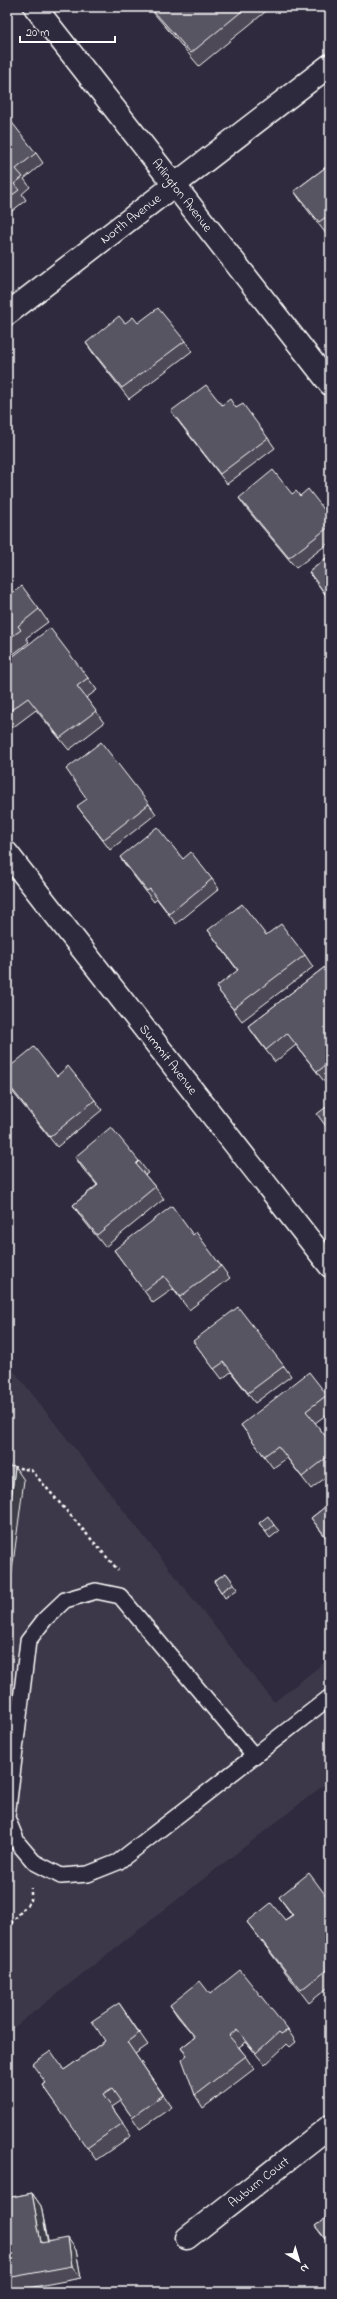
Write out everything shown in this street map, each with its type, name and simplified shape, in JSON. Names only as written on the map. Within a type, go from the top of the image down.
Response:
[{"type":"street","name":"Arlington Avenue","points":[[35,7],[330,384]]},
{"type":"street","name":"North Avenue","points":[[7,314],[330,65]]},
{"type":"street","name":"Summit Avenue","points":[[7,853],[330,1266]]},
{"type":"street","name":"Auburn Court","points":[[187,2238],[330,2126]]},
{"type":"lane","points":[[254,1756],[120,1596],[96,1591],[65,1600],[45,1619],[28,1641],[7,1818],[17,1842],[34,1862],[61,1876],[88,1874],[118,1862],[330,1697]]},
{"type":"path","points":[[7,1466],[31,1470],[122,1574]]},
{"type":"path","points":[[7,1928],[31,1900],[32,1882]]},
{"type":"shaded area","points":[[7,1362],[274,1702],[330,1658],[330,1780],[7,2033]]},
{"type":"building","points":[[150,7],[247,7],[191,53]]},
{"type":"building","points":[[10,120],[36,153],[16,169],[23,177],[14,184],[19,190],[7,199],[7,122]]},
{"type":"building","points":[[330,164],[330,214],[319,222],[294,191]]},
{"type":"building","points":[[158,308],[185,341],[122,388],[86,343],[119,316],[125,323],[133,317],[138,323]]},
{"type":"building","points":[[206,385],[222,405],[230,399],[236,408],[243,404],[268,438],[220,474],[171,411]]},
{"type":"building","points":[[273,470],[292,494],[296,491],[300,496],[308,489],[330,517],[330,526],[289,558],[239,498]]},
{"type":"building","points":[[330,555],[330,600],[309,572]]},
{"type":"building","points":[[22,586],[39,609],[18,626],[21,630],[7,640],[7,597]]},
{"type":"building","points":[[50,628],[88,678],[77,686],[96,711],[60,738],[28,698],[7,713],[7,661]]},
{"type":"building","points":[[101,742],[149,804],[103,840],[77,806],[87,799],[66,769]]},
{"type":"building","points":[[157,827],[183,859],[191,852],[212,879],[169,914],[150,889],[147,891],[120,857]]},
{"type":"building","points":[[242,904],[266,935],[281,924],[305,955],[233,1009],[216,987],[238,970],[208,930]]},
{"type":"building","points":[[330,963],[330,1013],[328,1014],[330,1017],[330,1062],[317,1072],[287,1033],[266,1050],[248,1026]]},
{"type":"building","points":[[34,1047],[57,1076],[68,1066],[95,1100],[50,1137],[7,1083],[7,1069]]},
{"type":"building","points":[[330,1104],[330,1132],[317,1114]]},
{"type":"building","points":[[111,1127],[139,1161],[136,1164],[155,1187],[97,1235],[73,1205],[98,1185],[75,1157]]},
{"type":"building","points":[[172,1206],[193,1235],[196,1232],[221,1266],[180,1297],[164,1276],[144,1291],[114,1250]]},
{"type":"building","points":[[238,1307],[284,1366],[248,1393],[224,1362],[214,1369],[193,1341]]},
{"type":"building","points":[[309,1372],[327,1395],[306,1411],[330,1442],[330,1455],[302,1477],[278,1446],[264,1456],[241,1425]]},
{"type":"building","points":[[7,1466],[15,1467],[7,1531]]},
{"type":"building","points":[[330,1503],[330,1542],[311,1518]]},
{"type":"building","points":[[268,1516],[274,1525],[266,1532],[259,1523]]},
{"type":"building","points":[[226,1573],[234,1583],[221,1592],[214,1581]]},
{"type":"building","points":[[309,1873],[330,1901],[330,1967],[301,1990],[247,1922],[271,1903],[285,1920],[293,1915],[279,1897]]},
{"type":"building","points":[[240,1970],[288,2030],[281,2034],[279,2032],[256,2053],[237,2029],[229,2036],[246,2056],[195,2095],[182,2059],[187,2055],[181,2048],[195,2037],[170,2005],[200,1981],[210,1994]]},
{"type":"building","points":[[119,2003],[139,2033],[127,2042],[163,2095],[132,2117],[112,2089],[103,2095],[123,2123],[87,2148],[43,2085],[46,2083],[32,2064],[51,2051],[64,2070],[105,2041],[92,2021]]},
{"type":"building","points":[[32,2193],[41,2243],[68,2238],[72,2266],[7,2278],[7,2198]]},
{"type":"building","points":[[330,2215],[330,2244],[315,2226]]},
{"type":"building","points":[[285,2288],[288,2292],[280,2292]]}]
